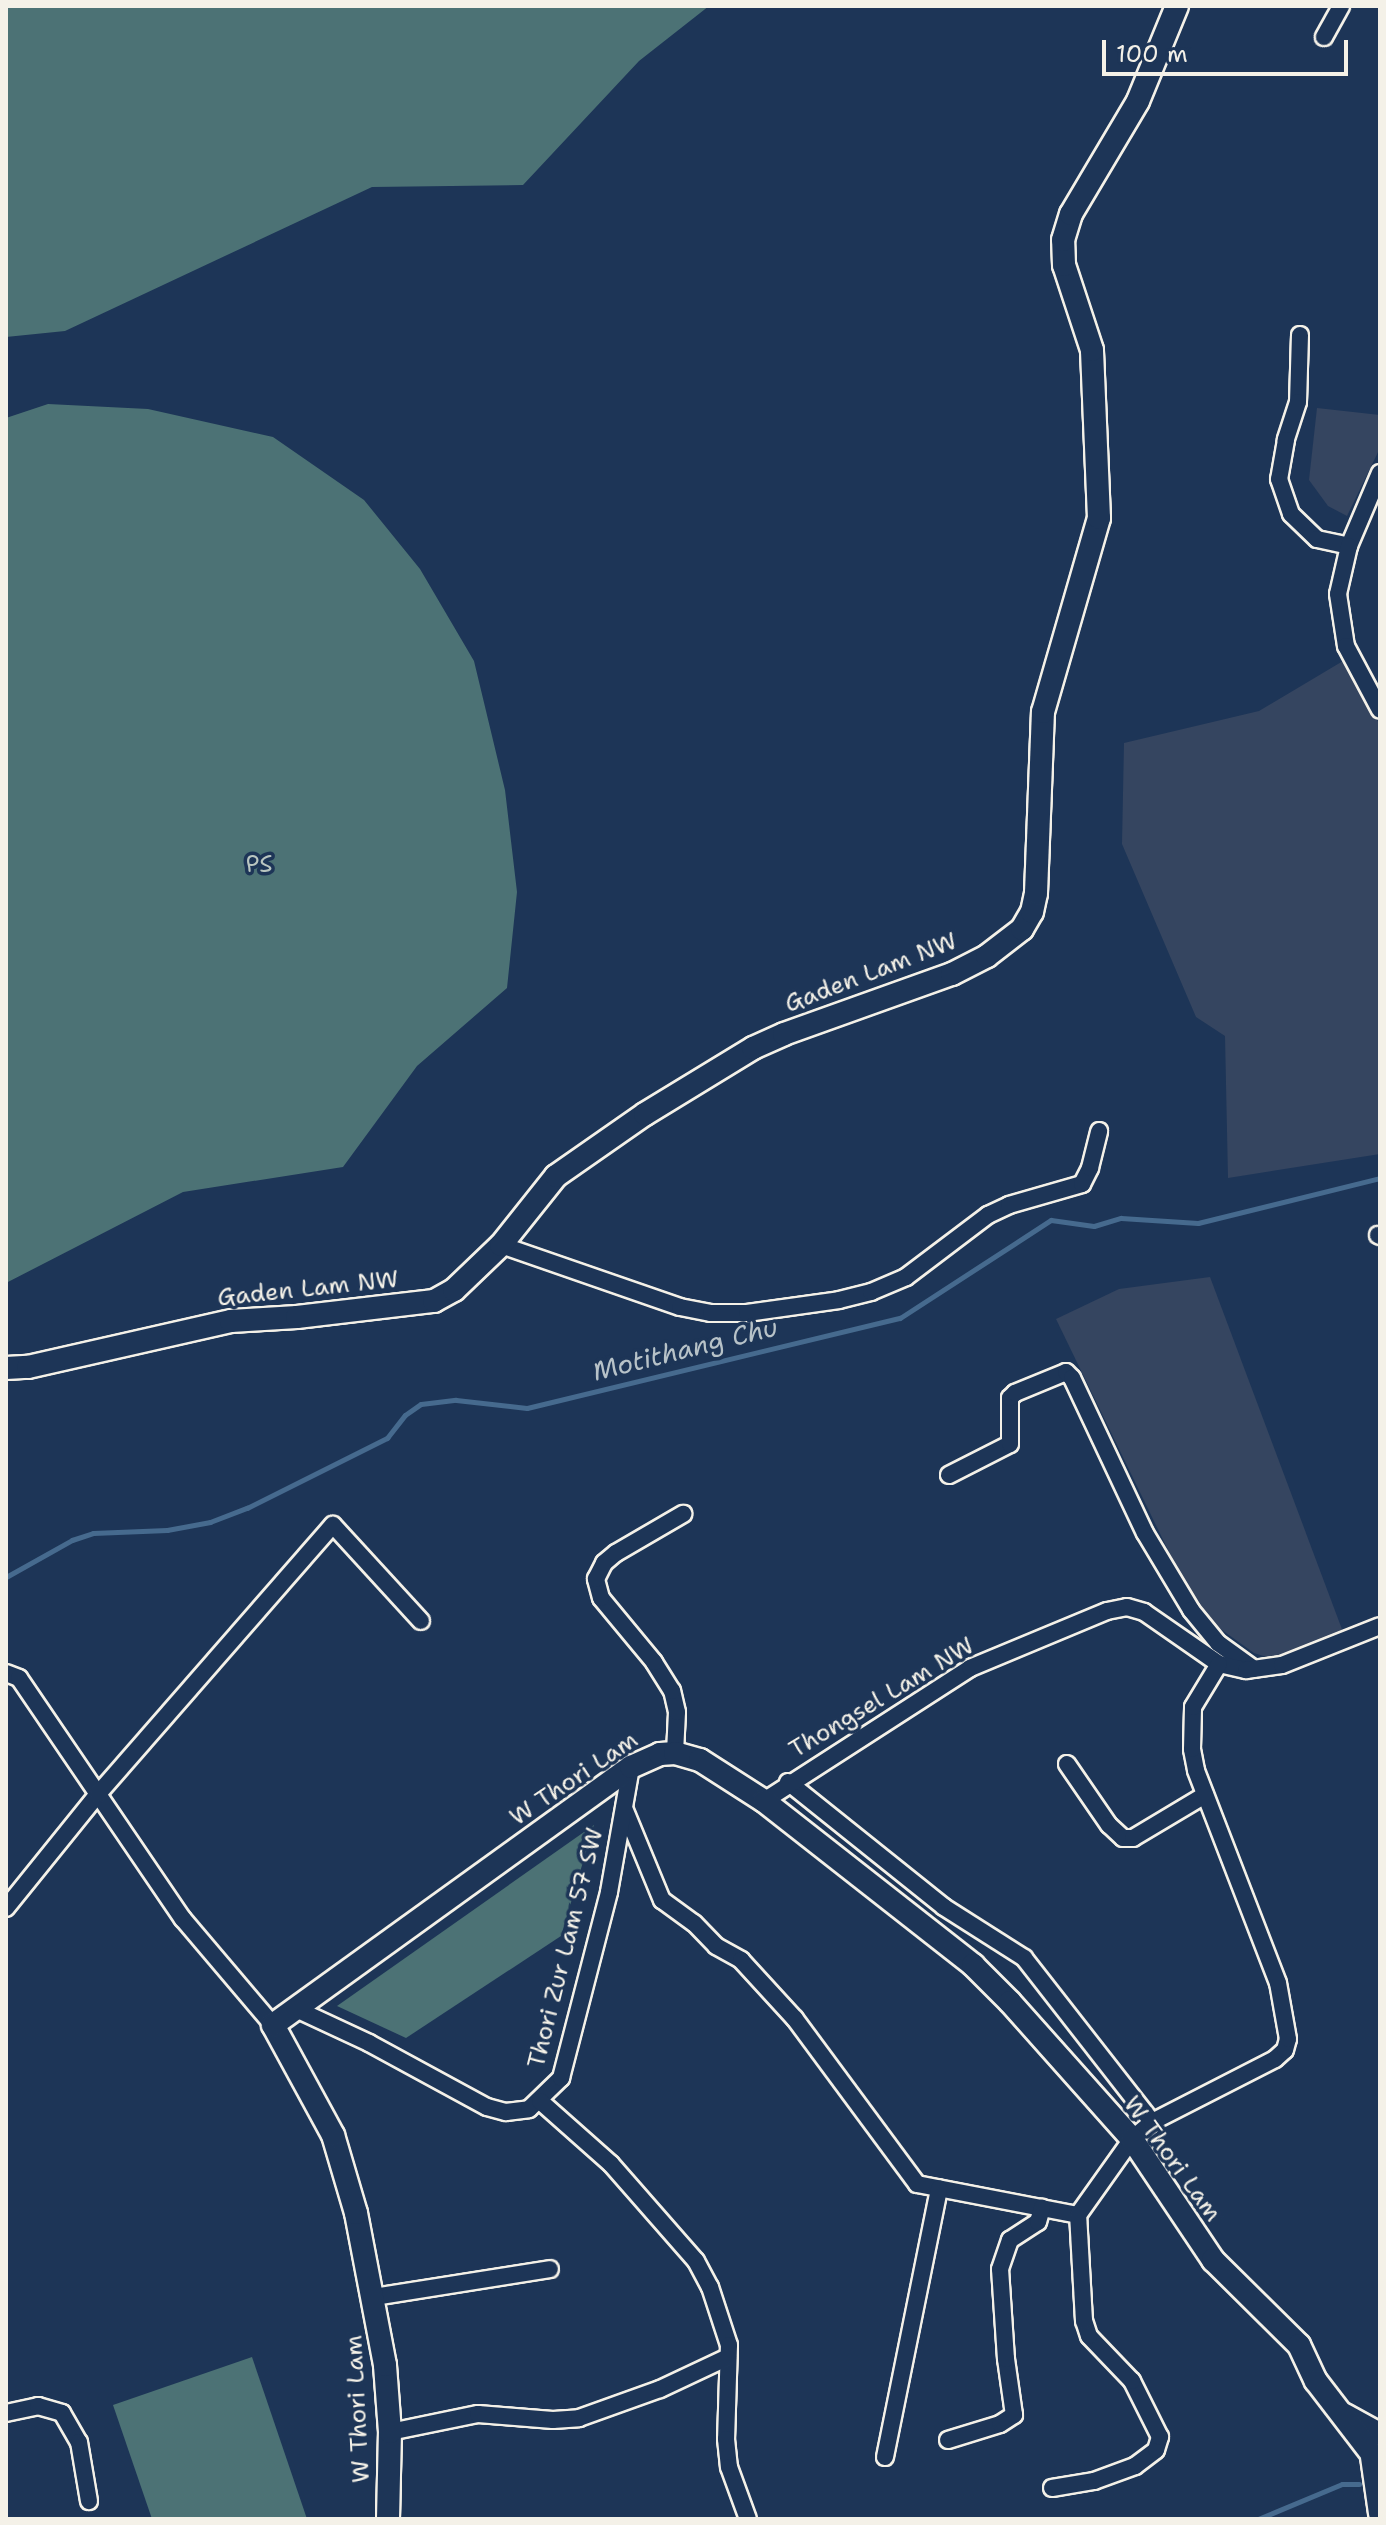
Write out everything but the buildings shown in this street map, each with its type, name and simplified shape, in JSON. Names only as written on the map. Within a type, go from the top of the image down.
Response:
[{"type":"main road","name":"Gaden Lam NW","points":[[6,1368],[28,1367],[231,1321],[297,1317],[434,1301],[454,1290],[501,1245],[556,1176],[645,1114],[730,1061],[784,1034],[952,974],[1007,942],[1032,912],[1038,867],[1043,712],[1099,518],[1092,350],[1064,265],[1063,240],[1071,214],[1138,101],[1177,6]]},
{"type":"main road","name":"W Thori Lam","points":[[388,2519],[390,2432],[374,2297],[337,2145],[273,2025],[631,1767],[660,1754],[675,1753],[700,1760],[764,1801],[973,1965],[1132,2139],[1213,2260],[1299,2345],[1337,2411],[1376,2447]]},
{"type":"main road","points":[[1376,2447],[1380,2513]]},
{"type":"street","points":[[1324,37],[1341,6]]},
{"type":"street","points":[[1300,335],[1298,402],[1286,440],[1279,479],[1291,514],[1317,539],[1349,546]]},
{"type":"street","points":[[1380,473],[1349,546],[1338,594],[1339,613],[1353,663],[1380,710]]},
{"type":"street","points":[[501,1245],[680,1307],[711,1313],[747,1313],[839,1300],[871,1292],[906,1277],[988,1215],[1009,1205],[1082,1184],[1090,1168],[1099,1131]]},
{"type":"street","points":[[949,1475],[1010,1444],[1010,1398],[1015,1393],[1066,1372],[1072,1378],[1145,1533],[1191,1610],[1218,1643],[1257,1670]]},
{"type":"street","points":[[675,1753],[677,1712],[672,1691],[654,1662],[601,1598],[596,1579],[604,1563],[616,1553],[683,1514]]},
{"type":"street","points":[[6,1908],[98,1794],[333,1525],[421,1621]]},
{"type":"street","name":"Thongsel Lam NW","points":[[764,1801],[788,1782],[970,1668],[1107,1611],[1127,1607],[1144,1612],[1219,1664],[1257,1670],[1282,1665],[1380,1626]]},
{"type":"street","points":[[1052,2488],[1094,2481],[1135,2466],[1156,2450],[1160,2437],[1132,2381],[1089,2336],[1084,2321],[1078,2215],[1132,2139],[1152,2122],[1275,2059],[1285,2050],[1288,2039],[1278,1983],[1196,1770],[1190,1724],[1193,1707],[1219,1664]]},
{"type":"street","points":[[6,1673],[19,1678],[183,1919],[273,2025]]},
{"type":"street","points":[[1067,1764],[1109,1825],[1123,1838],[1133,1838],[1205,1795]]},
{"type":"street","name":"Thori Zur Lam 57 SW","points":[[294,2008],[369,2043],[487,2107],[506,2112],[529,2109],[561,2078],[609,1892],[631,1767]]},
{"type":"street","points":[[788,1782],[944,1907],[1024,1958],[1152,2122]]},
{"type":"street","points":[[624,1808],[662,1900],[694,1923],[716,1946],[741,1960],[795,2019],[917,2184],[1078,2215]]},
{"type":"street","points":[[540,2101],[611,2164],[696,2261],[710,2287],[729,2345],[726,2439],[735,2489],[748,2519]]},
{"type":"street","points":[[885,2457],[939,2188]]},
{"type":"street","points":[[948,2440],[1000,2424],[1014,2415],[1006,2359],[1000,2269],[1010,2240],[1038,2222],[1042,2208]]},
{"type":"street","points":[[374,2297],[550,2269]]},
{"type":"street","points":[[390,2432],[478,2414],[553,2420],[579,2418],[660,2389],[728,2357]]},
{"type":"street","points":[[6,2413],[38,2406],[62,2413],[79,2442],[89,2501]]},
{"type":"shaded area","points":[[1317,408],[1380,415],[1380,448],[1347,516],[1328,506],[1309,480]]},
{"type":"shaded area","points":[[1343,661],[1380,725],[1380,1154],[1228,1178],[1225,1036],[1196,1017],[1122,844],[1124,743],[1259,711]]},
{"type":"shaded area","points":[[1210,1277],[1343,1632],[1273,1659],[1254,1653],[1215,1625],[1184,1583],[1056,1319],[1119,1289]]},
{"type":"green space","points":[[6,6],[709,6],[639,61],[523,185],[372,187],[65,331],[6,337]]},
{"type":"green space","name":"PS","points":[[48,404],[148,409],[273,437],[364,500],[420,569],[474,661],[505,790],[517,892],[507,988],[417,1066],[343,1167],[183,1192],[6,1283],[6,418]]},
{"type":"green space","points":[[594,1825],[561,1936],[406,2038],[337,2006]]},
{"type":"green space","points":[[252,2357],[307,2519],[152,2519],[113,2405]]},
{"type":"waterway","name":"Motithang Chu","points":[[6,1577],[72,1540],[93,1533],[167,1530],[210,1522],[247,1508],[387,1438],[405,1415],[421,1404],[456,1400],[527,1408],[900,1318],[1051,1220],[1094,1226],[1121,1218],[1198,1223],[1380,1178]]},
{"type":"waterway","points":[[1258,2519],[1342,2484],[1359,2484]]}]
